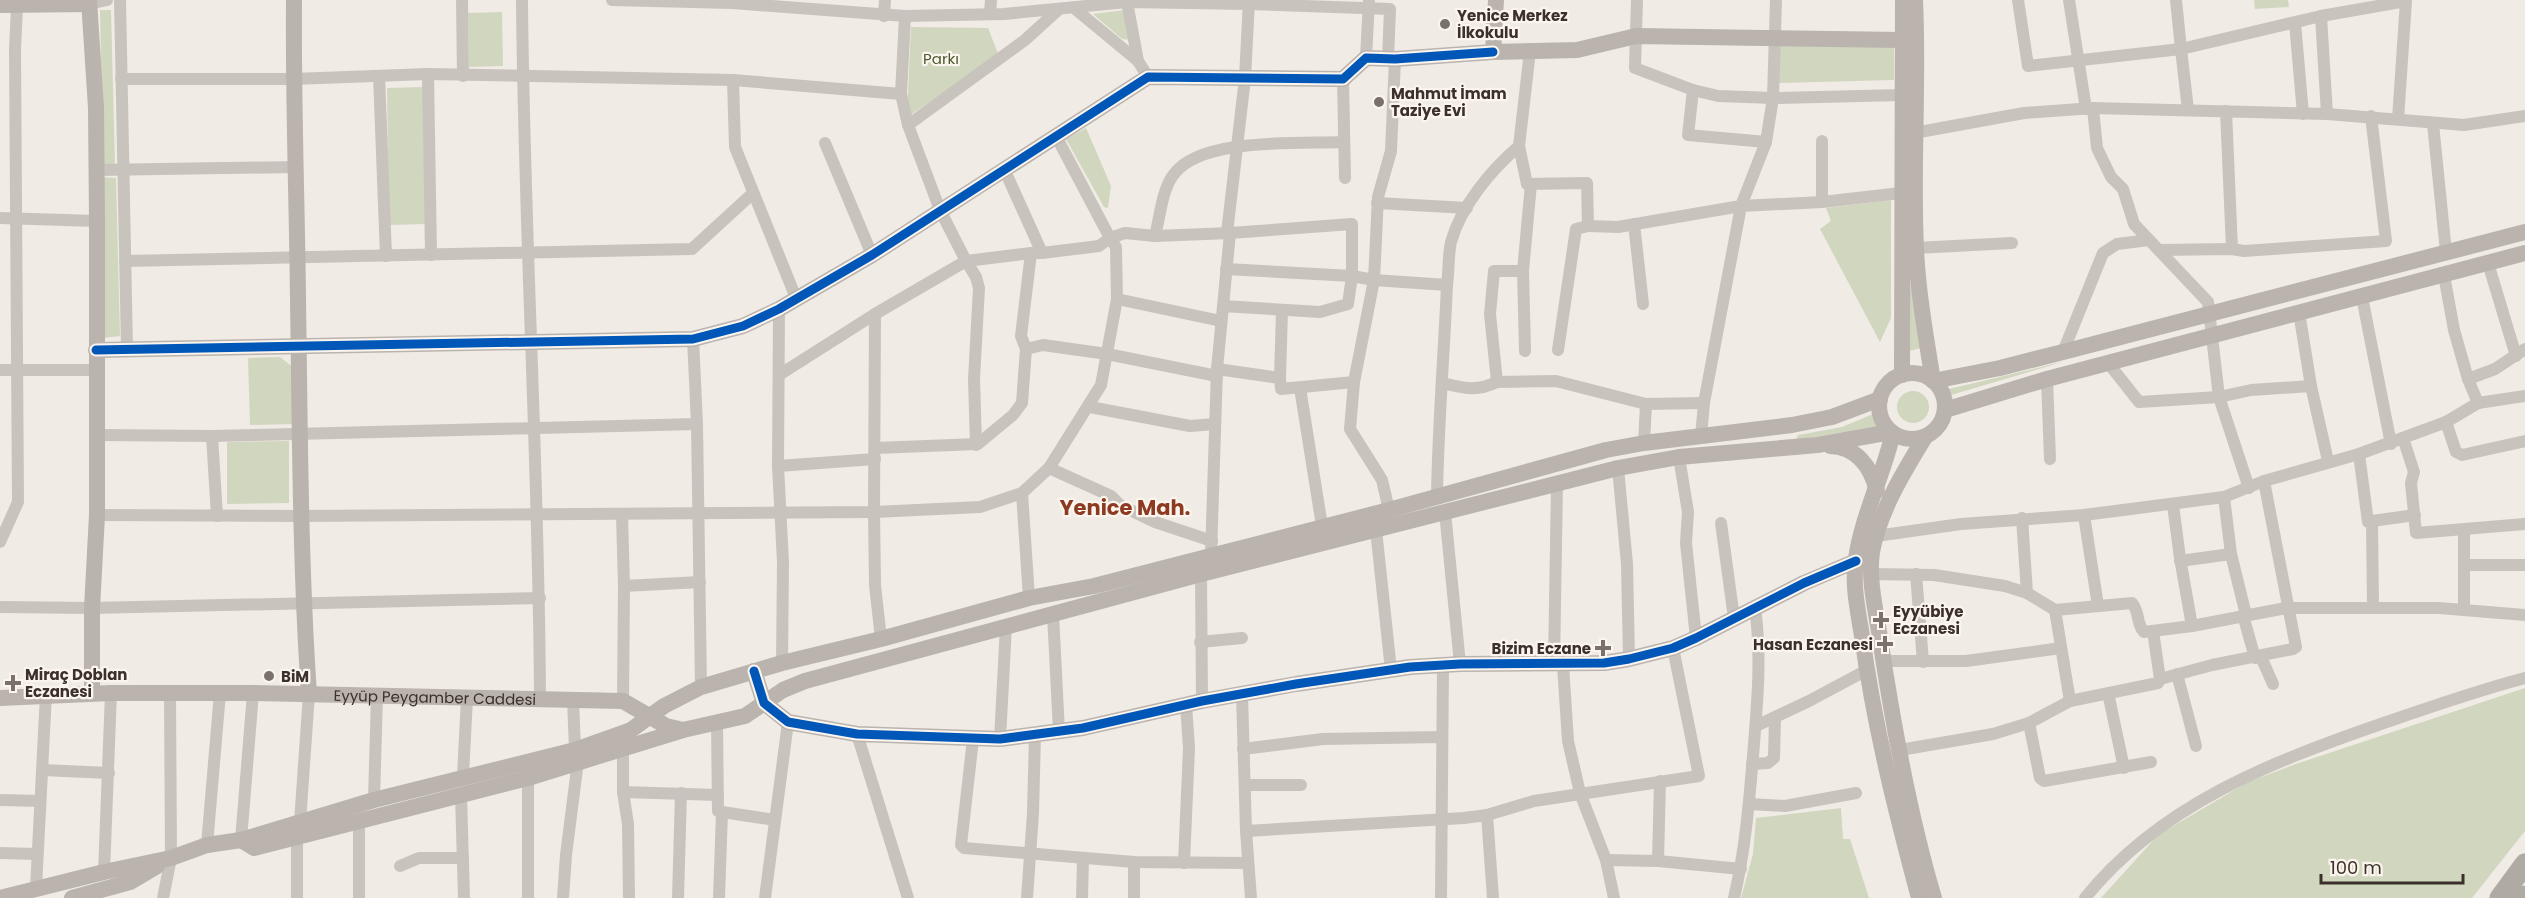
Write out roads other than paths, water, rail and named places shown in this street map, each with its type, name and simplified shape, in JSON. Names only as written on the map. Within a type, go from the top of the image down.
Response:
[{"type":"highway","points":[[2500,898],[2525,864]]},
{"type":"main road","points":[[294,0],[293,79],[297,166],[300,516],[309,694]]},
{"type":"main road","points":[[1493,52],[1496,0]]},
{"type":"main road","points":[[1902,375],[1903,0]]},
{"type":"main road","points":[[1915,0],[1916,248],[1919,286],[1933,381],[1944,397],[1945,410],[1940,423],[1925,436],[1887,504],[1876,536],[1871,574],[1884,661],[1919,848],[1934,898]]},
{"type":"main road","points":[[0,5],[89,2],[96,108],[98,221],[97,515],[92,608],[92,693]]},
{"type":"main road","points":[[96,351],[693,339],[742,326],[779,309],[872,255],[1005,171],[1148,76],[1342,79],[1366,58],[1391,59],[1493,52],[1577,50],[1636,36],[1902,40]]},
{"type":"main road","points":[[1925,436],[1909,439],[1892,432],[1881,417],[1880,399],[1886,387],[1902,375],[1918,374],[1933,381],[2000,368],[2525,232]]},
{"type":"main road","points":[[1945,410],[2047,379],[2525,253]]},
{"type":"main road","points":[[298,830],[359,820],[528,777],[631,730],[664,706],[701,687],[782,663],[881,639],[1029,598],[1094,586],[1211,548],[1389,510],[1554,463],[1644,443],[1822,419],[1864,407],[1880,399]]},
{"type":"main road","points":[[0,898],[171,858],[207,845],[241,840],[254,848],[374,800],[463,776],[639,745],[683,730],[745,716],[783,690],[805,681],[1200,574],[1617,468],[1679,457],[1817,445],[1892,432]]},
{"type":"main road","points":[[1892,432],[1856,561],[1855,584],[1867,670],[1893,798],[1919,898]]},
{"type":"main road","points":[[1817,445],[1838,446],[1849,449],[1857,455],[1873,477],[1877,491]]},
{"type":"main road","points":[[754,671],[764,703],[788,722],[857,734],[1000,739],[1059,732],[1242,694],[1391,670],[1451,665],[1609,663],[1629,659],[1673,648],[1856,561]]},
{"type":"main road","name":"Eyyüp Peygamber Caddesi","points":[[0,698],[92,693],[253,693],[573,699],[622,702],[666,726],[683,730]]},
{"type":"main road","points":[[72,898],[99,894],[130,882],[171,858]]},
{"type":"street","points":[[89,2],[107,0]]},
{"type":"street","points":[[120,0],[127,349]]},
{"type":"street","points":[[462,0],[463,76]]},
{"type":"street","points":[[522,0],[524,183],[538,515],[540,699]]},
{"type":"street","points":[[612,0],[815,4],[884,16],[1058,10],[1126,1],[1391,4],[1390,151],[1377,203],[1374,280],[1354,382],[1350,429],[1382,480],[1389,510]]},
{"type":"street","points":[[884,16],[885,0]]},
{"type":"street","points":[[990,14],[991,0]]},
{"type":"street","points":[[1638,0],[1635,68],[1693,90],[1718,96],[1773,98],[1902,94]]},
{"type":"street","points":[[1701,436],[1704,403],[1741,206],[1766,142],[1773,98],[1776,0]]},
{"type":"street","points":[[2018,0],[2028,66],[2181,49],[2320,16],[2406,1],[2398,119]]},
{"type":"street","points":[[2069,0],[2097,148],[2111,177],[2123,189],[2134,224],[2208,302],[2219,397],[2249,488]]},
{"type":"street","points":[[2176,0],[2188,110]]},
{"type":"street","points":[[1126,1],[1138,61]]},
{"type":"street","points":[[1049,468],[1111,496],[1120,505],[1211,548],[1217,373],[1236,145],[1245,78],[1249,2]]},
{"type":"street","points":[[0,542],[18,502],[17,5]]},
{"type":"street","points":[[1366,58],[1369,5]]},
{"type":"street","points":[[1074,8],[1138,61],[1148,76]]},
{"type":"street","points":[[908,125],[1025,40],[1058,10]]},
{"type":"street","points":[[904,16],[901,93],[908,125],[940,210],[976,277],[979,288],[974,380],[976,445]]},
{"type":"street","points":[[2320,16],[2327,114]]},
{"type":"street","points":[[2295,23],[2303,114]]},
{"type":"street","points":[[1530,51],[1519,146],[1527,184],[1587,183],[1588,226]]},
{"type":"street","points":[[121,79],[293,79],[428,74],[734,80],[901,93]]},
{"type":"street","points":[[428,74],[431,255]]},
{"type":"street","points":[[379,76],[386,256]]},
{"type":"street","points":[[1342,79],[1345,178]]},
{"type":"street","points":[[734,80],[735,147],[752,194],[796,298]]},
{"type":"street","points":[[1693,90],[1688,135],[1766,142]]},
{"type":"street","points":[[1914,134],[2024,113],[2090,108],[2327,114],[2464,125],[2525,116]]},
{"type":"street","points":[[2226,111],[2232,249]]},
{"type":"street","points":[[2159,249],[2244,251],[2386,242],[2371,116]]},
{"type":"street","points":[[2433,124],[2446,252]]},
{"type":"street","points":[[97,515],[622,515],[874,512],[980,507],[1022,493],[1049,468],[1101,386],[1117,299],[1116,247],[1056,136]]},
{"type":"street","points":[[1822,141],[1822,202]]},
{"type":"street","points":[[1155,236],[1169,182],[1175,172],[1214,150],[1236,145],[1343,142]]},
{"type":"street","points":[[825,143],[872,255]]},
{"type":"street","points":[[1437,496],[1437,428],[1451,242],[1467,208],[1499,164],[1519,146]]},
{"type":"street","points":[[97,170],[297,166]]},
{"type":"street","points":[[778,466],[976,445],[1013,415],[1022,403],[1026,349],[1021,336],[1037,253],[1005,171]]},
{"type":"street","points":[[1525,351],[1523,271],[1531,184]]},
{"type":"street","points":[[1558,350],[1575,229],[1588,226],[1618,227],[1741,206],[1822,202],[1901,193]]},
{"type":"street","points":[[125,261],[692,249],[752,194]]},
{"type":"street","points":[[1377,203],[1467,208]]},
{"type":"street","points":[[0,218],[98,221]]},
{"type":"street","points":[[779,375],[875,314],[966,261],[1099,246],[1110,238],[1125,233],[1155,236],[1352,224],[1352,276],[1348,304],[1320,312],[1223,306]]},
{"type":"street","points":[[1634,224],[1643,304]]},
{"type":"street","points":[[2064,352],[2103,253],[2117,244],[2149,240]]},
{"type":"street","points":[[1916,248],[2013,243]]},
{"type":"street","points":[[2468,379],[2495,369],[2520,353],[2488,263]]},
{"type":"street","points":[[1226,269],[1352,276],[1374,280],[1447,285]]},
{"type":"street","points":[[1497,382],[1490,314],[1494,271],[1523,271]]},
{"type":"street","points":[[2444,275],[2454,330],[2478,404]]},
{"type":"street","points":[[2362,297],[2391,444]]},
{"type":"street","points":[[1117,299],[1221,321]]},
{"type":"street","points":[[779,309],[778,466],[783,562],[782,663]]},
{"type":"street","points":[[1282,310],[1281,389],[1354,382]]},
{"type":"street","points":[[2299,312],[2311,387],[2328,461]]},
{"type":"street","points":[[875,314],[875,585],[881,639]]},
{"type":"street","points":[[693,339],[697,424],[701,687]]},
{"type":"street","points":[[1026,349],[1043,345],[1217,373],[1280,378]]},
{"type":"street","points":[[2109,364],[2139,402],[2219,397],[2251,390],[2311,387]]},
{"type":"street","points":[[0,370],[96,370]]},
{"type":"street","points":[[2047,379],[2050,459]]},
{"type":"street","points":[[1442,384],[1484,389],[1497,382],[1556,381],[1646,404],[1704,403]]},
{"type":"street","points":[[1300,388],[1322,526]]},
{"type":"street","points":[[1876,536],[2022,518],[2084,515],[2224,497],[2264,481],[2391,444],[2446,422],[2478,404],[2525,396]]},
{"type":"street","points":[[1644,443],[1646,404]]},
{"type":"street","points":[[1090,406],[1190,426],[1215,424]]},
{"type":"street","points":[[2446,422],[2456,452],[2462,455],[2525,441]]},
{"type":"street","points":[[98,435],[213,435],[697,424]]},
{"type":"street","points":[[213,435],[217,516]]},
{"type":"street","points":[[2403,438],[2414,472],[2411,483],[2416,533],[2525,524]]},
{"type":"street","points":[[2359,454],[2368,522],[2415,515]]},
{"type":"street","points":[[1679,457],[1688,512],[1686,543],[1696,638]]},
{"type":"street","points":[[1617,468],[1627,564],[1629,659]]},
{"type":"street","points":[[1900,750],[1993,734],[2029,723],[2070,701],[2158,683],[2160,679],[2212,665],[2293,650],[2296,647],[2286,608],[2264,481]]},
{"type":"street","points":[[1557,484],[1559,665],[1568,741],[1580,793],[1606,860],[1614,898]]},
{"type":"street","points":[[1022,493],[1029,598]]},
{"type":"street","points":[[2224,497],[2231,554],[2245,615],[2258,657],[2273,684]]},
{"type":"street","points":[[2173,505],[2192,626]]},
{"type":"street","points":[[1441,898],[1442,737],[1451,665],[1445,512]]},
{"type":"street","points":[[622,515],[624,585],[622,702]]},
{"type":"street","points":[[2084,515],[2098,606]]},
{"type":"street","points":[[2022,518],[2027,593]]},
{"type":"street","points":[[2372,521],[2373,607]]},
{"type":"street","points":[[1721,523],[1734,618]]},
{"type":"street","points":[[1376,530],[1391,670]]},
{"type":"street","points":[[2464,530],[2464,610]]},
{"type":"street","points":[[2180,561],[2231,554]]},
{"type":"street","points":[[2464,565],[2525,565]]},
{"type":"street","points":[[1184,863],[1189,748],[1200,642],[1200,574]]},
{"type":"street","points":[[1871,574],[1916,574],[2005,586],[2027,593],[2055,610],[2132,603],[2137,608],[2140,628],[2144,632],[2192,626],[2286,608],[2373,607],[2525,615]]},
{"type":"street","points":[[1916,574],[1923,662]]},
{"type":"street","points":[[624,585],[700,582]]},
{"type":"street","points":[[0,607],[92,608],[540,598]]},
{"type":"street","points":[[1734,898],[1741,869],[1756,726],[1758,668],[1755,608]]},
{"type":"street","points":[[2055,610],[2070,701]]},
{"type":"street","points":[[1053,614],[1059,732]]},
{"type":"street","points":[[1000,739],[1006,626]]},
{"type":"street","points":[[2153,631],[2160,679]]},
{"type":"street","points":[[1200,642],[1242,638]]},
{"type":"street","points":[[1246,831],[1441,820],[1487,815],[1534,801],[1699,776],[1673,648]]},
{"type":"street","points":[[1884,661],[1966,661],[2061,648]]},
{"type":"street","points":[[1756,726],[1867,670]]},
{"type":"street","points":[[2177,674],[2196,746]]},
{"type":"street","points":[[2085,898],[2154,829],[2222,788],[2316,747],[2478,690],[2525,678]]},
{"type":"street","points":[[104,872],[111,693]]},
{"type":"street","points":[[163,898],[171,858],[170,693]]},
{"type":"street","points":[[207,845],[220,693]]},
{"type":"street","points":[[241,840],[253,693]]},
{"type":"street","points":[[2108,693],[2124,768]]},
{"type":"street","points":[[36,888],[46,694]]},
{"type":"street","points":[[297,898],[298,830],[309,694]]},
{"type":"street","points":[[1242,694],[1246,831],[1251,898]]},
{"type":"street","points":[[374,800],[378,696]]},
{"type":"street","points":[[463,776],[467,698]]},
{"type":"street","points":[[563,898],[577,756],[573,699]]},
{"type":"street","points":[[1752,764],[1768,763],[1774,758],[1775,717]]},
{"type":"street","points":[[717,722],[718,811],[775,820]]},
{"type":"street","points":[[765,898],[788,722]]},
{"type":"street","points":[[2029,723],[2040,778],[2044,781],[2151,762]]},
{"type":"street","points":[[857,734],[908,898]]},
{"type":"street","points":[[1028,898],[1035,735]]},
{"type":"street","points":[[1243,749],[1323,739],[1442,737]]},
{"type":"street","points":[[972,739],[961,845],[964,848],[1134,862],[1248,862]]},
{"type":"street","points":[[623,748],[623,792],[628,824],[629,898]]},
{"type":"street","points":[[42,770],[109,773]]},
{"type":"street","points":[[528,777],[528,898]]},
{"type":"street","points":[[1658,861],[1660,781]]},
{"type":"street","points":[[1245,785],[1301,785]]},
{"type":"street","points":[[623,792],[718,795]]},
{"type":"street","points":[[678,898],[681,793]]},
{"type":"street","points":[[1749,804],[1785,806],[1856,793]]},
{"type":"street","points":[[461,795],[464,898]]},
{"type":"street","points":[[0,800],[40,801]]},
{"type":"street","points":[[719,898],[722,812]]},
{"type":"street","points":[[1487,815],[1493,898]]},
{"type":"street","points":[[359,820],[359,898]]},
{"type":"street","points":[[0,853],[37,854]]},
{"type":"street","points":[[400,866],[419,858],[463,858]]},
{"type":"street","points":[[1082,898],[1083,859]]},
{"type":"street","points":[[1606,860],[1658,861],[1741,869]]},
{"type":"street","points":[[1134,862],[1134,898]]},
{"type":"place","name":"Yenice Merkez İlkokulu","points":[[1445,24]]},
{"type":"place","name":"Mahmut İmam Taziye Evi","points":[[1379,102]]},
{"type":"place","name":"Eyyübiye Eczanesi","points":[[1881,620]]},
{"type":"place","name":"Hasan Eczanesi","points":[[1885,644]]},
{"type":"place","name":"Bizim Eczane","points":[[1603,648]]},
{"type":"place","name":"BiM","points":[[269,676]]},
{"type":"place","name":"Miraç Doblan Eczanesi","points":[[13,683]]},
{"type":"district","name":"Yenice Mah.","points":[[1125,507]]},
{"type":"park label","name":"Parkı","points":[[941,58]]}]
